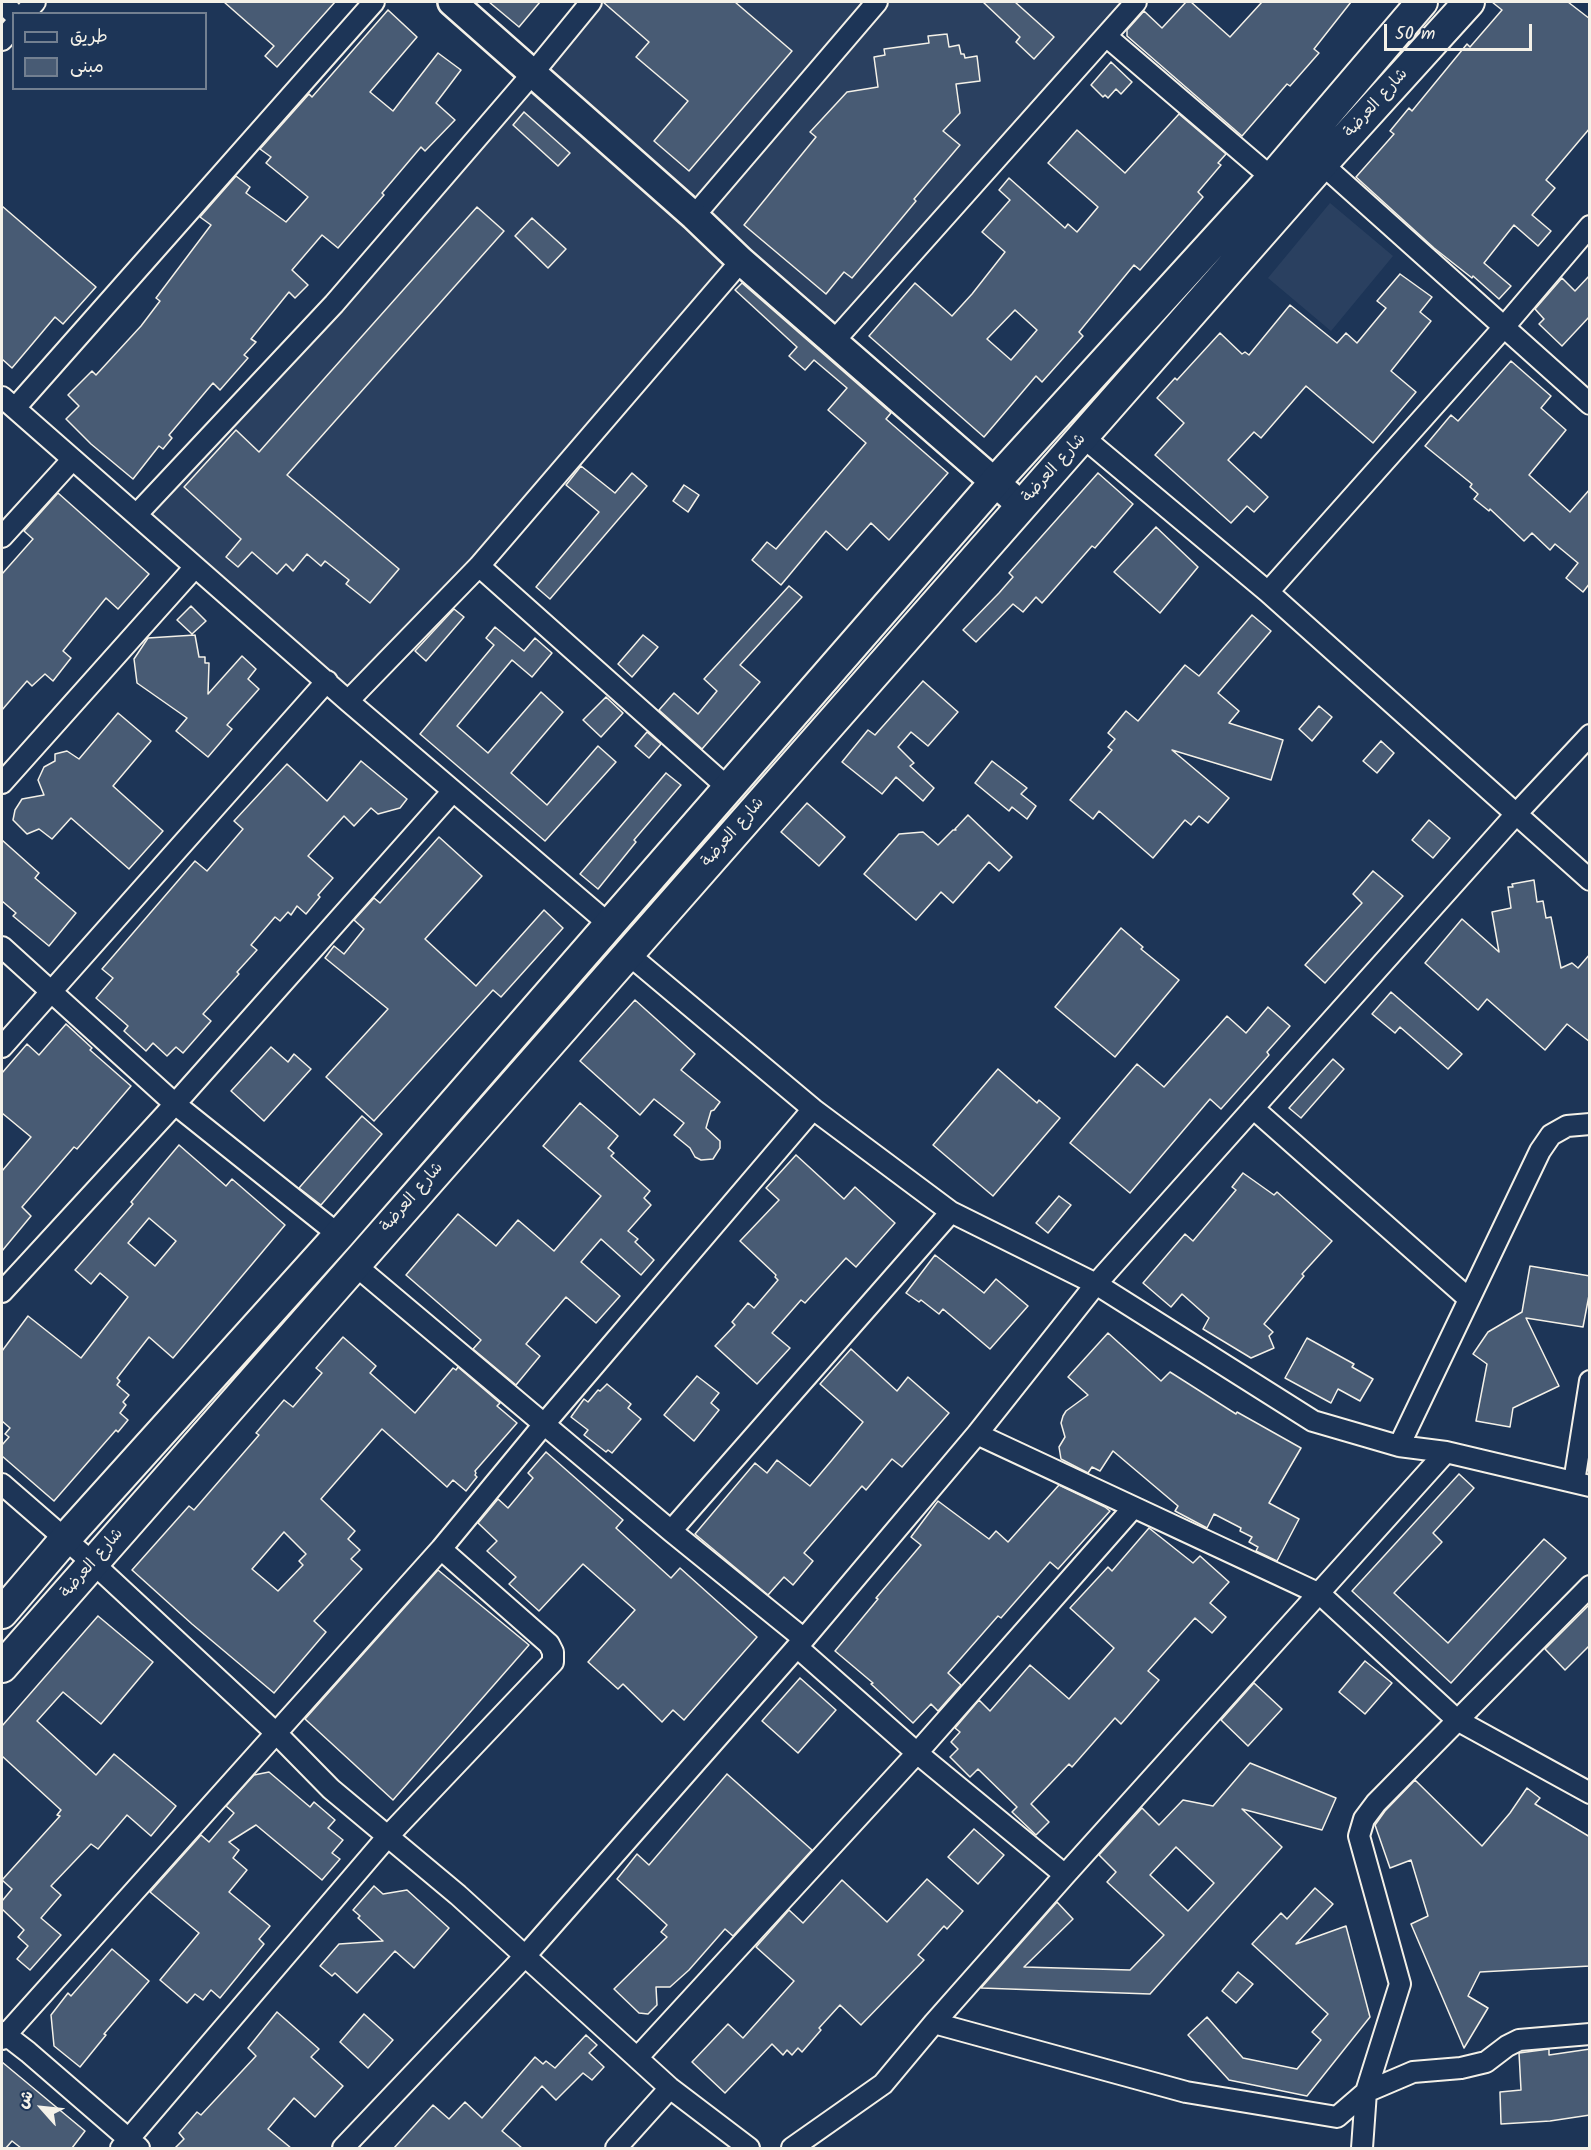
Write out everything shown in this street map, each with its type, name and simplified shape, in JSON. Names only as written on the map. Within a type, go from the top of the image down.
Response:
[{"type":"main road","name":"شارع العرضة","points":[[2,1613],[66,1538],[339,1235],[995,482],[1272,178],[1422,2]]},
{"type":"main road","name":"شارع العرضة","points":[[2,1668],[627,953],[1322,164],[1468,2]]},
{"type":"main road","points":[[244,1341],[269,1363]]},
{"type":"street","points":[[374,2],[8,403],[348,701],[610,925]]},
{"type":"street","points":[[452,2],[694,216],[741,261],[1022,506]]},
{"type":"street","points":[[137,514],[334,304],[533,73],[591,2]]},
{"type":"street","points":[[694,216],[877,2]]},
{"type":"street","points":[[834,341],[1136,2]]},
{"type":"street","points":[[2,40],[12,28]]},
{"type":"street","points":[[1106,36],[1272,178]]},
{"type":"street","points":[[1322,164],[1590,404]]},
{"type":"street","points":[[1268,592],[1504,327],[1590,226]]},
{"type":"street","points":[[348,701],[478,566],[741,261]]},
{"type":"street","points":[[1083,437],[1268,592],[1590,880]]},
{"type":"street","points":[[2,537],[72,460]]},
{"type":"street","points":[[478,566],[727,787]]},
{"type":"street","points":[[2,783],[195,567]]},
{"type":"street","points":[[2,1047],[327,681]]},
{"type":"street","points":[[343,2148],[526,1955],[800,1643],[977,1434],[1096,1284],[1516,813],[1590,735]]},
{"type":"street","points":[[2,1292],[175,1104],[453,791]]},
{"type":"street","points":[[2,947],[175,1104],[339,1235]]},
{"type":"street","points":[[627,953],[813,1109],[951,1212],[1096,1284],[1313,1421],[1399,1446],[1446,1452],[1582,1484],[1590,1381]]},
{"type":"street","points":[[1253,1108],[1469,1299]]},
{"type":"street","points":[[441,1549],[549,1644],[553,1652],[553,1662],[388,1836],[130,2145],[22,2047],[3,2035],[441,1549],[545,1423],[813,1109]]},
{"type":"street","points":[[1399,1446],[1540,1151],[1551,1136],[1567,1126],[1590,1124]]},
{"type":"street","points":[[671,1531],[951,1212]]},
{"type":"street","points":[[355,1264],[545,1423],[800,1643],[917,1753],[1065,1875]]},
{"type":"street","points":[[977,1434],[1320,1594],[1457,1720],[1590,1793]]},
{"type":"street","points":[[792,2148],[883,2084],[1065,1875],[1446,1452]]},
{"type":"street","points":[[2,1484],[66,1538],[276,1733],[331,1789],[526,1955],[670,2088],[749,2148]]},
{"type":"street","points":[[637,2058],[917,1753],[1133,1508]]},
{"type":"street","points":[[1362,2148],[1366,2092],[1400,1984],[1359,1836],[1364,1819],[1376,1803],[1590,1586]]},
{"type":"street","points":[[934,2023],[1186,2092],[1337,2117],[1366,2092],[1413,2072],[1461,2068],[1486,2062],[1519,2040],[1590,2034]]},
{"type":"street","points":[[616,2148],[670,2088]]},
{"type":"shaded area","points":[[580,2],[1133,2],[834,341],[741,261],[348,701],[137,514]]},
{"type":"shaded area","points":[[1330,203],[1393,256],[1331,331],[1268,278]]},
{"type":"building","points":[[224,2],[335,2],[277,67],[265,56],[274,46]]},
{"type":"building","points":[[489,2],[540,2],[519,27]]},
{"type":"building","points":[[603,2],[735,2],[792,51],[689,171],[654,141],[688,101],[636,57],[649,42]]},
{"type":"building","points":[[983,2],[1015,2],[1054,37],[1034,59],[1016,42],[1020,37]]},
{"type":"building","points":[[1186,2],[1191,2],[1230,37],[1262,2],[1351,2],[1314,49],[1319,53],[1290,86],[1287,84],[1242,136],[1127,36],[1127,30],[1144,11],[1162,28]]},
{"type":"building","points":[[1492,2],[1568,2],[1590,19],[1590,128],[1546,180],[1555,188],[1532,215],[1551,231],[1538,246],[1514,225],[1484,263],[1511,286],[1499,299],[1473,276],[1472,278],[1434,248],[1356,177],[1394,134],[1390,131],[1409,108],[1412,111],[1467,44],[1470,47],[1502,10]]},
{"type":"building","points":[[388,10],[417,37],[370,92],[393,111],[438,53],[461,70],[436,103],[455,120],[425,151],[421,147],[382,193],[384,195],[338,248],[322,235],[292,270],[308,285],[295,298],[289,292],[251,339],[256,342],[244,355],[248,358],[220,390],[213,383],[169,435],[172,438],[163,449],[159,446],[133,479],[91,444],[66,419],[79,406],[68,395],[92,371],[96,375],[141,326],[160,301],[156,298],[211,225],[200,217],[236,176],[250,187],[246,193],[286,222],[308,197],[266,163],[271,157],[260,149],[309,94],[312,97]]},
{"type":"building","points":[[947,34],[949,47],[959,45],[961,54],[964,54],[965,58],[977,56],[980,81],[956,84],[960,113],[943,131],[960,145],[852,278],[844,272],[826,294],[744,225],[816,137],[810,132],[847,92],[878,87],[874,57],[885,55],[884,49],[929,43],[928,36]]},
{"type":"building","points":[[1111,62],[1132,82],[1121,94],[1116,89],[1108,98],[1105,95],[1103,97],[1091,85]]},
{"type":"building","points":[[524,112],[570,153],[558,166],[513,125]]},
{"type":"building","points":[[1179,114],[1226,154],[1218,163],[1221,165],[1198,192],[1203,197],[1140,270],[1134,265],[1079,332],[1083,336],[1042,382],[1036,376],[984,437],[869,336],[915,283],[952,316],[972,294],[1005,252],[982,232],[1010,200],[999,190],[1009,178],[1065,228],[1068,224],[1077,232],[1098,207],[1048,163],[1077,130],[1125,173]],"holes":[[[1015,310],[1037,330],[1011,360],[987,339]]]},
{"type":"building","points":[[2,206],[96,287],[63,324],[55,317],[12,368],[2,359]]},
{"type":"building","points":[[477,207],[504,231],[287,475],[399,569],[370,603],[346,584],[349,580],[325,561],[321,566],[307,554],[293,571],[286,564],[277,574],[252,552],[238,567],[226,557],[241,539],[184,487],[236,430],[259,452]]},
{"type":"building","points":[[532,218],[566,249],[548,268],[515,236]]},
{"type":"building","points":[[1400,274],[1432,297],[1420,312],[1431,321],[1391,371],[1416,392],[1373,443],[1306,386],[1261,438],[1254,432],[1228,460],[1268,497],[1254,512],[1247,506],[1231,523],[1155,455],[1184,423],[1157,398],[1175,378],[1177,380],[1220,333],[1242,354],[1245,352],[1249,355],[1290,305],[1337,343],[1346,333],[1357,343],[1386,308],[1377,301]]},
{"type":"building","points":[[1590,275],[1590,316],[1562,346],[1539,324],[1544,319],[1535,309],[1562,278],[1575,291]]},
{"type":"building","points":[[742,283],[891,413],[886,419],[948,473],[889,540],[871,523],[847,550],[826,531],[781,585],[752,560],[767,542],[776,549],[866,443],[828,410],[847,388],[814,360],[805,370],[789,356],[797,347],[735,290]]},
{"type":"building","points":[[1511,361],[1551,396],[1541,408],[1566,430],[1529,475],[1570,512],[1590,489],[1590,583],[1583,592],[1566,578],[1578,563],[1555,544],[1550,550],[1532,533],[1524,541],[1490,509],[1489,511],[1474,499],[1478,494],[1470,487],[1472,484],[1425,446],[1451,415],[1458,421]]},
{"type":"building","points":[[581,466],[615,493],[632,473],[647,486],[550,599],[536,587],[599,512],[566,485]]},
{"type":"building","points":[[1098,473],[1133,504],[1042,603],[1036,597],[1023,612],[1013,604],[976,642],[963,630],[1013,577],[1009,573]]},
{"type":"building","points":[[684,485],[699,495],[688,512],[673,501]]},
{"type":"building","points":[[58,493],[149,574],[118,609],[106,598],[63,651],[71,658],[53,681],[45,674],[32,686],[27,681],[2,710],[2,574],[33,539],[24,531]]},
{"type":"building","points":[[1156,527],[1198,567],[1160,613],[1114,572]]},
{"type":"building","points":[[789,586],[802,597],[740,665],[760,682],[702,749],[659,710],[674,693],[698,714],[717,691],[704,679]]},
{"type":"building","points":[[191,606],[206,621],[192,634],[177,620]]},
{"type":"building","points":[[454,609],[464,617],[426,661],[415,651]]},
{"type":"building","points":[[1252,615],[1271,631],[1218,693],[1239,711],[1229,723],[1283,740],[1271,780],[1172,750],[1229,798],[1208,823],[1199,816],[1191,825],[1185,820],[1153,858],[1099,811],[1093,819],[1070,800],[1112,750],[1108,747],[1115,739],[1108,733],[1126,711],[1138,721],[1185,665],[1199,676]]},
{"type":"building","points":[[495,627],[524,651],[535,638],[552,653],[532,677],[512,660],[457,726],[488,753],[541,692],[563,712],[511,773],[547,805],[598,746],[616,762],[545,841],[420,734],[494,645],[486,638]]},
{"type":"building","points":[[195,635],[199,657],[205,657],[205,663],[209,663],[208,694],[242,656],[256,669],[248,679],[259,689],[227,725],[232,729],[208,757],[176,731],[187,718],[137,683],[134,659],[148,638]]},
{"type":"building","points":[[643,635],[658,647],[632,677],[618,664]]},
{"type":"building","points":[[923,681],[958,712],[928,746],[911,732],[898,747],[914,763],[910,766],[934,788],[923,801],[896,777],[882,794],[842,762],[868,730],[875,735]]},
{"type":"building","points":[[606,697],[623,713],[601,737],[583,720]]},
{"type":"building","points":[[1319,706],[1332,717],[1312,741],[1299,729]]},
{"type":"building","points":[[118,713],[151,741],[113,786],[163,831],[129,869],[71,818],[52,839],[39,829],[27,834],[13,820],[15,810],[22,799],[44,795],[38,780],[44,767],[55,761],[55,754],[67,751],[79,759]]},
{"type":"building","points":[[647,732],[661,744],[649,758],[635,746]]},
{"type":"building","points":[[1381,741],[1394,753],[1377,773],[1363,761]]},
{"type":"building","points":[[361,761],[407,799],[400,808],[378,814],[371,808],[354,826],[344,816],[308,856],[333,878],[318,895],[320,897],[306,914],[297,906],[291,915],[288,912],[280,921],[275,917],[251,945],[257,950],[203,1014],[211,1021],[183,1053],[176,1047],[167,1056],[153,1043],[146,1051],[124,1031],[128,1026],[96,998],[113,978],[102,969],[195,861],[207,871],[243,829],[234,821],[287,764],[327,801]]},
{"type":"building","points":[[992,761],[1027,788],[1021,794],[1036,806],[1027,819],[1012,807],[1009,811],[975,783]]},
{"type":"building","points":[[666,773],[681,785],[634,840],[636,842],[598,889],[580,874]]},
{"type":"building","points":[[807,803],[845,837],[819,866],[781,832]]},
{"type":"building","points":[[968,815],[1012,857],[999,871],[989,862],[953,903],[941,892],[916,920],[864,874],[899,834],[923,832],[938,845],[953,830],[956,830]]},
{"type":"building","points":[[1429,820],[1450,838],[1433,858],[1412,840]]},
{"type":"building","points":[[439,837],[482,876],[425,939],[476,986],[544,910],[563,928],[501,997],[493,990],[374,1121],[326,1077],[388,1009],[325,958],[334,946],[344,954],[364,929],[354,920],[374,898],[380,903]]},
{"type":"building","points":[[2,840],[39,873],[35,878],[76,913],[49,946],[13,916],[16,913],[2,901]]},
{"type":"building","points":[[1373,871],[1403,896],[1325,983],[1305,965],[1362,903],[1353,894]]},
{"type":"building","points":[[1534,880],[1537,902],[1543,901],[1546,918],[1551,917],[1561,968],[1572,963],[1578,968],[1590,954],[1590,1042],[1567,1024],[1545,1050],[1487,999],[1478,1010],[1425,963],[1462,919],[1499,952],[1492,912],[1511,908],[1508,887],[1513,887],[1512,884]]},
{"type":"building","points":[[1121,928],[1143,947],[1141,949],[1179,980],[1115,1057],[1055,1007]]},
{"type":"building","points":[[1391,992],[1462,1054],[1448,1069],[1400,1027],[1395,1033],[1372,1014]]},
{"type":"building","points":[[635,1000],[695,1054],[681,1070],[720,1102],[711,1111],[706,1128],[720,1141],[720,1148],[713,1159],[701,1160],[695,1157],[690,1148],[674,1135],[684,1123],[654,1099],[640,1115],[580,1061]]},
{"type":"building","points":[[1268,1007],[1290,1026],[1267,1052],[1269,1055],[1221,1109],[1210,1099],[1130,1193],[1070,1143],[1137,1064],[1164,1087],[1227,1016],[1246,1033]]},
{"type":"building","points":[[66,1024],[92,1048],[90,1050],[131,1086],[77,1149],[74,1147],[22,1207],[31,1216],[2,1251],[2,1171],[31,1137],[2,1113],[2,1073],[27,1044],[39,1055]]},
{"type":"building","points":[[271,1047],[288,1062],[294,1054],[311,1069],[264,1121],[231,1091]]},
{"type":"building","points":[[1333,1059],[1344,1069],[1301,1118],[1289,1108]]},
{"type":"building","points":[[998,1069],[1037,1103],[1039,1100],[1060,1118],[993,1196],[933,1145]]},
{"type":"building","points":[[580,1103],[618,1136],[608,1148],[614,1153],[611,1156],[650,1191],[644,1198],[651,1205],[628,1231],[638,1239],[635,1242],[654,1260],[641,1275],[601,1239],[581,1262],[620,1296],[596,1323],[566,1297],[526,1344],[540,1356],[516,1385],[473,1349],[481,1340],[406,1275],[458,1214],[496,1246],[518,1220],[554,1251],[601,1196],[543,1146]]},
{"type":"building","points":[[362,1116],[382,1134],[321,1205],[299,1188]]},
{"type":"building","points":[[179,1145],[226,1186],[232,1179],[285,1225],[173,1358],[149,1337],[117,1378],[120,1381],[117,1385],[129,1395],[123,1402],[126,1405],[120,1413],[128,1420],[118,1432],[116,1430],[54,1501],[2,1456],[2,1445],[9,1437],[5,1434],[10,1428],[2,1421],[2,1351],[28,1316],[81,1358],[128,1297],[100,1273],[91,1284],[75,1270],[133,1204],[131,1202]],"holes":[[[149,1218],[176,1241],[155,1266],[128,1243]]]},
{"type":"building","points":[[796,1155],[844,1199],[855,1187],[895,1223],[856,1267],[846,1258],[805,1303],[801,1300],[772,1333],[790,1348],[757,1384],[715,1346],[735,1325],[732,1322],[748,1303],[754,1308],[778,1280],[776,1275],[740,1241],[779,1200],[766,1188]]},
{"type":"building","points":[[1243,1173],[1274,1195],[1277,1192],[1332,1241],[1302,1274],[1304,1276],[1264,1324],[1273,1332],[1269,1336],[1274,1348],[1251,1358],[1203,1329],[1209,1318],[1182,1294],[1171,1307],[1143,1283],[1185,1234],[1193,1241],[1236,1190],[1232,1187]]},
{"type":"building","points":[[1059,1196],[1071,1205],[1048,1233],[1036,1223]]},
{"type":"building","points":[[935,1255],[984,1293],[996,1279],[1028,1306],[990,1349],[943,1309],[939,1314],[921,1300],[919,1302],[906,1293]]},
{"type":"building","points":[[1530,1266],[1590,1276],[1590,1290],[1583,1327],[1526,1318],[1559,1386],[1513,1408],[1510,1427],[1476,1421],[1487,1364],[1473,1354],[1488,1332],[1522,1312]]},
{"type":"building","points":[[1108,1333],[1161,1381],[1170,1372],[1236,1414],[1237,1412],[1301,1448],[1269,1503],[1299,1519],[1277,1561],[1256,1551],[1258,1547],[1249,1542],[1252,1537],[1240,1531],[1241,1528],[1214,1514],[1207,1528],[1175,1511],[1178,1506],[1113,1451],[1100,1471],[1092,1467],[1088,1473],[1061,1459],[1059,1447],[1065,1437],[1061,1423],[1063,1416],[1066,1411],[1088,1395],[1068,1377]]},
{"type":"building","points":[[343,1337],[376,1366],[370,1373],[415,1413],[453,1368],[456,1370],[458,1367],[500,1403],[497,1406],[517,1423],[475,1471],[477,1477],[466,1491],[453,1480],[447,1487],[382,1429],[321,1499],[355,1531],[348,1539],[360,1550],[351,1559],[362,1569],[314,1621],[326,1632],[274,1693],[132,1570],[189,1506],[194,1510],[259,1435],[256,1433],[284,1400],[293,1407],[322,1373],[316,1368]],"holes":[[[284,1532],[306,1554],[299,1561],[303,1565],[278,1591],[252,1569]]]},
{"type":"building","points":[[1307,1338],[1354,1364],[1352,1367],[1373,1379],[1360,1401],[1338,1389],[1331,1403],[1285,1378]]},
{"type":"building","points":[[851,1349],[897,1391],[908,1377],[949,1413],[902,1467],[892,1459],[866,1490],[862,1486],[804,1553],[813,1561],[793,1585],[784,1577],[768,1595],[695,1534],[755,1463],[767,1473],[777,1460],[810,1486],[832,1460],[863,1422],[820,1384]]},
{"type":"building","points":[[697,1376],[719,1393],[711,1403],[719,1410],[694,1441],[664,1415]]},
{"type":"building","points":[[607,1384],[631,1404],[628,1408],[641,1419],[612,1453],[608,1450],[606,1452],[584,1435],[588,1430],[571,1417],[584,1399],[588,1402],[598,1390],[600,1391]]},
{"type":"building","points":[[546,1452],[623,1520],[616,1528],[671,1578],[680,1568],[757,1637],[684,1720],[673,1710],[662,1722],[623,1684],[618,1689],[588,1662],[635,1610],[583,1564],[539,1611],[509,1584],[516,1577],[487,1551],[497,1541],[478,1523],[498,1499],[508,1508],[533,1478],[528,1473]]},
{"type":"building","points":[[1459,1474],[1474,1488],[1433,1533],[1442,1542],[1394,1593],[1448,1643],[1544,1539],[1566,1558],[1451,1683],[1352,1591]]},
{"type":"building","points":[[1059,1485],[1110,1511],[1058,1569],[1050,1562],[1001,1618],[998,1616],[948,1673],[961,1685],[938,1711],[931,1704],[913,1723],[871,1684],[873,1683],[835,1651],[921,1545],[911,1537],[938,1501],[989,1539],[996,1531],[1008,1542]]},
{"type":"building","points":[[1149,1528],[1193,1563],[1200,1556],[1229,1582],[1210,1603],[1226,1617],[1212,1633],[1195,1618],[1148,1671],[1159,1680],[1121,1724],[1115,1718],[1072,1767],[1069,1764],[1031,1804],[1049,1822],[1036,1835],[1012,1812],[1017,1807],[978,1769],[970,1777],[950,1757],[958,1749],[951,1742],[960,1732],[955,1728],[979,1700],[990,1711],[1030,1665],[1069,1699],[1114,1648],[1070,1608],[1108,1567],[1112,1571]]},
{"type":"building","points":[[438,1570],[529,1645],[393,1800],[305,1719]]},
{"type":"building","points":[[1590,1604],[1590,1645],[1565,1670],[1545,1649]]},
{"type":"building","points":[[98,1616],[153,1662],[101,1724],[63,1692],[37,1721],[96,1775],[114,1754],[176,1806],[151,1836],[127,1815],[98,1849],[91,1844],[51,1886],[61,1895],[41,1918],[61,1935],[30,1970],[17,1959],[28,1946],[18,1937],[24,1930],[2,1909],[2,1901],[12,1889],[2,1880],[60,1816],[57,1815],[61,1810],[2,1756],[2,1726]]},
{"type":"building","points":[[1365,1661],[1392,1683],[1365,1714],[1339,1692]]},
{"type":"building","points":[[800,1678],[836,1710],[798,1753],[762,1721]]},
{"type":"building","points":[[1254,1683],[1282,1709],[1248,1746],[1221,1720]]},
{"type":"building","points":[[1250,1763],[1336,1798],[1322,1830],[1242,1809],[1282,1847],[1150,1994],[981,1988],[1057,1902],[1073,1919],[1024,1967],[1130,1970],[1164,1935],[1107,1882],[1116,1872],[1099,1855],[1142,1808],[1159,1825],[1183,1800],[1213,1806]],"holes":[[[1176,1847],[1214,1883],[1188,1911],[1150,1875]]]},
{"type":"building","points":[[269,1772],[310,1807],[314,1802],[335,1820],[328,1828],[343,1840],[332,1853],[340,1859],[322,1880],[256,1825],[229,1842],[239,1850],[233,1858],[247,1870],[229,1892],[270,1926],[259,1939],[264,1944],[220,1998],[211,1990],[203,2000],[195,1994],[187,2003],[160,1980],[199,1933],[150,1892],[201,1835],[209,1842],[234,1813],[226,1806],[254,1775]]},
{"type":"building","points":[[727,1774],[812,1850],[733,1936],[725,1929],[689,1970],[670,1987],[656,1987],[657,2005],[648,2014],[639,2013],[614,1989],[667,1937],[661,1932],[667,1925],[617,1879],[637,1854],[649,1865]]},
{"type":"building","points":[[1415,1780],[1482,1846],[1510,1813],[1527,1788],[1540,1798],[1535,1804],[1590,1837],[1590,1966],[1480,1972],[1468,1996],[1488,2008],[1464,2048],[1411,1924],[1428,1916],[1411,1860],[1390,1868],[1375,1825],[1385,1811]]},
{"type":"building","points":[[974,1829],[1004,1855],[978,1884],[948,1857]]},
{"type":"building","points":[[927,1879],[963,1911],[947,1929],[944,1926],[918,1955],[924,1960],[861,2025],[840,2005],[819,2028],[821,2030],[802,2052],[798,2048],[792,2055],[787,2050],[783,2055],[772,2044],[725,2093],[692,2062],[728,2024],[743,2038],[794,1981],[756,1947],[789,1910],[803,1923],[842,1880],[887,1922]]},
{"type":"building","points":[[374,1886],[383,1894],[407,1890],[449,1928],[414,1968],[395,1951],[357,1993],[335,1973],[332,1976],[320,1966],[339,1944],[383,1941],[358,1918],[360,1916],[353,1910]]},
{"type":"building","points":[[1315,1888],[1333,1904],[1296,1944],[1346,1926],[1370,2017],[1307,2096],[1229,2080],[1188,2035],[1207,2017],[1243,2058],[1297,2069],[1321,2040],[1312,2032],[1328,2014],[1252,1944],[1281,1913],[1287,1919]]},
{"type":"building","points":[[112,1949],[149,1981],[104,2034],[106,2035],[80,2067],[54,2046],[51,2015],[68,1993],[71,1996]]},
{"type":"building","points":[[1238,1972],[1253,1984],[1236,2003],[1222,1991]]},
{"type":"building","points":[[277,2012],[319,2049],[311,2057],[343,2086],[315,2117],[294,2098],[268,2129],[291,2148],[175,2148],[184,2139],[179,2133],[197,2112],[201,2115],[256,2056],[248,2048]]},
{"type":"building","points":[[364,2014],[393,2040],[368,2068],[340,2042]]},
{"type":"building","points":[[586,2035],[597,2045],[589,2053],[604,2067],[592,2080],[583,2073],[556,2100],[542,2086],[502,2131],[522,2148],[394,2148],[433,2105],[449,2119],[465,2102],[482,2118],[535,2057],[543,2064],[546,2061],[555,2068]]},
{"type":"building","points":[[1549,2049],[1549,2055],[1590,2049],[1590,2115],[1550,2121],[1501,2124],[1500,2092],[1521,2090],[1519,2053]]},
{"type":"building","points":[[2,2062],[85,2131],[72,2148],[21,2148],[12,2141],[6,2148],[2,2148]]}]
